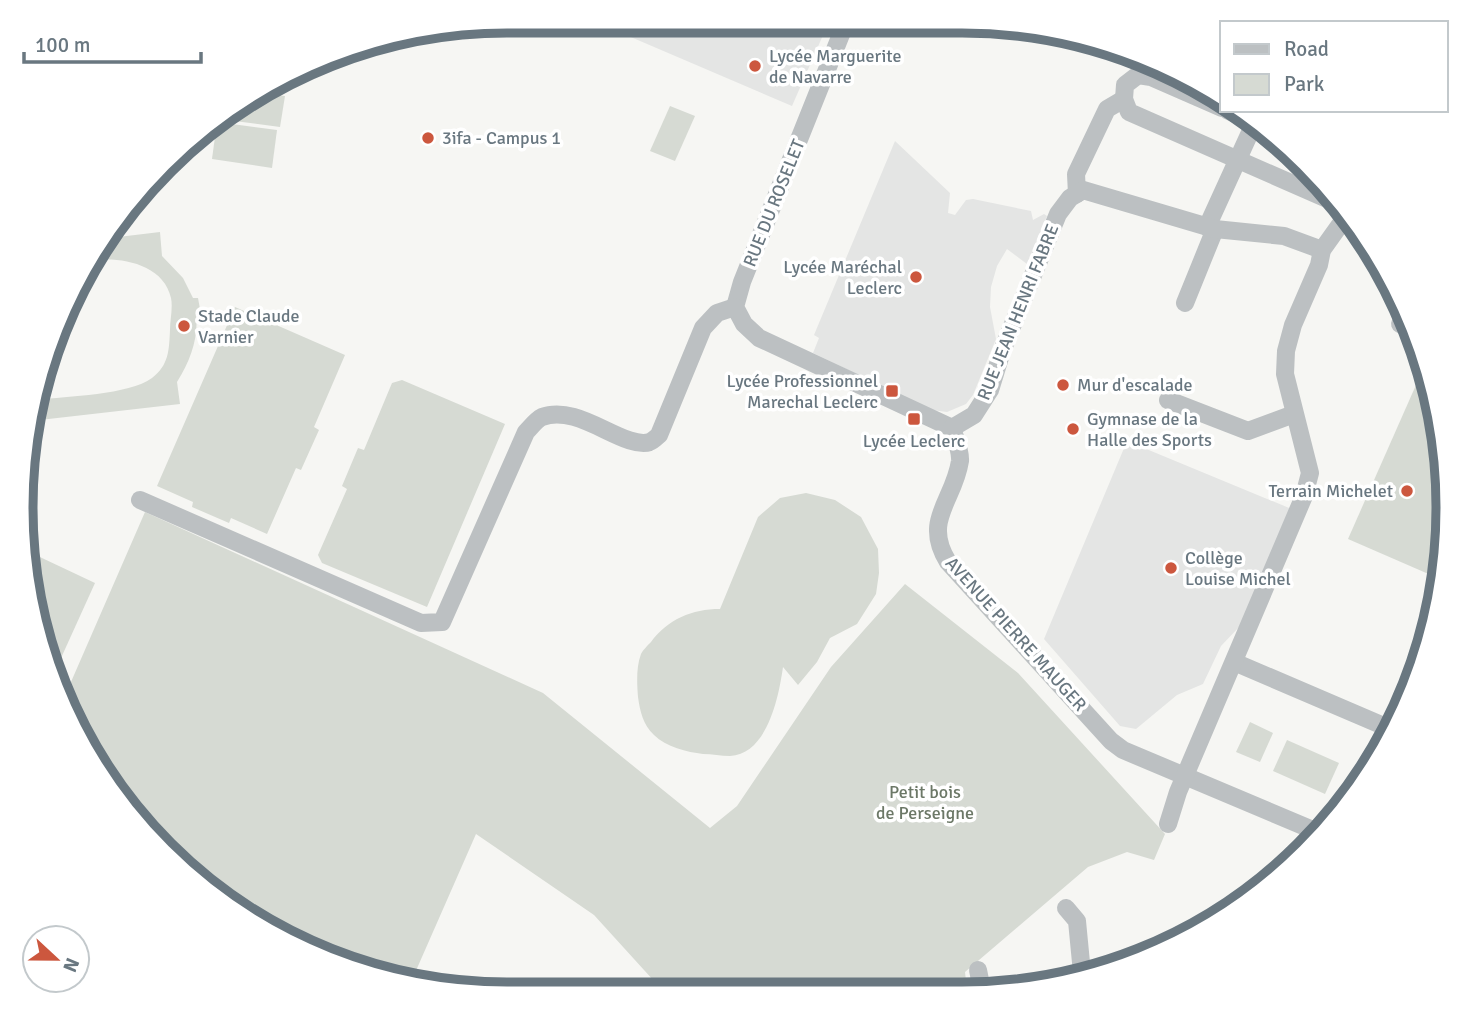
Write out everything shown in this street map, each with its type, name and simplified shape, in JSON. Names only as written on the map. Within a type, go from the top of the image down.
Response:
[{"type":"street","name":"RUE DU ROSELET","points":[[735,307],[842,33]]},
{"type":"street","points":[[1077,194],[1076,174],[1107,109],[1138,75],[1151,76],[1203,99]]},
{"type":"street","points":[[1125,92],[1129,111],[1319,196]]},
{"type":"street","points":[[1185,303],[1211,228],[1250,131]]},
{"type":"street","points":[[1077,194],[1083,190],[1096,192],[1211,228],[1284,236],[1322,250]]},
{"type":"street","name":"RUE JEAN HENRI FABRE","points":[[953,428],[974,415],[990,390],[1002,351],[1058,214],[1070,198],[1077,194]]},
{"type":"street","points":[[1168,824],[1185,776],[1304,496],[1310,473],[1285,373],[1286,351],[1293,325],[1319,265],[1322,250],[1341,223]]},
{"type":"street","points":[[140,500],[421,623],[433,624],[442,622],[526,432],[540,418],[556,414],[570,415],[635,442],[650,442],[659,435],[703,328],[717,313],[735,307],[744,324],[758,338],[953,428]]},
{"type":"street","points":[[1168,400],[1248,431],[1294,414]]},
{"type":"street","name":"AVENUE PIERRE MAUGER","points":[[953,428],[960,459],[938,524],[937,539],[948,562],[1111,741],[1123,750],[1310,829]]},
{"type":"street","points":[[1234,662],[1382,725]]},
{"type":"street","points":[[1066,908],[1077,921],[1081,967]]},
{"type":"street","points":[[978,970],[980,981]]},
{"type":"shaded area","name":"Lycée Marguerite de Navarre","points":[[621,33],[824,33],[792,106]]},
{"type":"shaded area","name":"Lycée Maréchal Leclerc","points":[[895,141],[950,193],[948,213],[955,215],[966,200],[973,199],[1031,211],[1033,220],[1044,214],[1047,216],[1027,264],[1007,249],[997,266],[991,287],[990,307],[996,339],[973,395],[966,404],[947,412],[932,410],[813,353],[819,338],[814,335]]},
{"type":"shaded area","name":"Collège Louise Michel","points":[[1127,441],[1294,510],[1241,625],[1221,646],[1203,684],[1177,695],[1136,729],[1120,726],[1044,639]]},
{"type":"green space","points":[[274,95],[285,96],[280,127],[233,121]]},
{"type":"green space","points":[[670,106],[695,116],[675,161],[650,151]]},
{"type":"green space","points":[[229,124],[277,130],[272,168],[212,159],[215,134]]},
{"type":"green space","name":"Stade Claude Varnier","points":[[160,232],[162,256],[183,278],[193,298],[198,298],[200,309],[196,310],[193,348],[177,382],[180,404],[41,420],[46,399],[97,394],[142,384],[158,373],[165,362],[172,310],[167,287],[160,278],[141,265],[104,259],[118,237]]},
{"type":"green space","points":[[235,307],[345,355],[314,427],[319,430],[301,470],[296,468],[267,534],[231,518],[229,523],[192,507],[193,502],[157,486]]},
{"type":"green space","points":[[402,380],[505,424],[427,607],[322,563],[318,555],[347,489],[342,486],[358,448],[364,450],[392,383]]},
{"type":"green space","name":"Terrain Michelet","points":[[1416,385],[1420,387],[1435,476],[1435,539],[1431,575],[1348,539]]},
{"type":"green space","points":[[806,493],[835,500],[861,517],[878,549],[876,594],[857,624],[830,638],[817,662],[798,685],[783,667],[769,721],[754,745],[743,753],[730,756],[703,754],[664,743],[650,731],[641,713],[637,681],[641,654],[673,621],[690,613],[720,609],[758,517],[780,498]]},
{"type":"green space","name":"Petit bois de Perseigne","points":[[145,512],[543,693],[710,828],[737,806],[831,667],[905,584],[1018,673],[1165,834],[1154,860],[1127,852],[1088,867],[965,972],[966,982],[655,982],[594,915],[476,834],[415,973],[355,957],[326,946],[270,918],[219,884],[172,843],[131,796],[97,745],[68,688]]},
{"type":"green space","points":[[36,555],[95,583],[61,658],[57,656],[49,630]]},
{"type":"green space","points":[[1250,722],[1273,733],[1260,762],[1236,752]]},
{"type":"green space","points":[[1287,740],[1339,763],[1325,794],[1273,771]]},
{"type":"place","name":"Lycée Marguerite de Navarre","points":[[755,66]]},
{"type":"place","name":"3ifa - Campus 1","points":[[428,138]]},
{"type":"place","name":"Lycée Maréchal Leclerc","points":[[916,277]]},
{"type":"place","name":"Stade Claude Varnier","points":[[184,326]]},
{"type":"place","name":"Mur d'escalade","points":[[1063,385]]},
{"type":"place","name":"Lycée Professionnel Marechal Leclerc","points":[[892,391]]},
{"type":"place","name":"Lycée Leclerc","points":[[914,419]]},
{"type":"place","name":"Gymnase de la Halle des Sports","points":[[1073,429]]},
{"type":"place","name":"Terrain Michelet","points":[[1407,491]]},
{"type":"place","name":"Collège Louise Michel","points":[[1171,568]]}]
